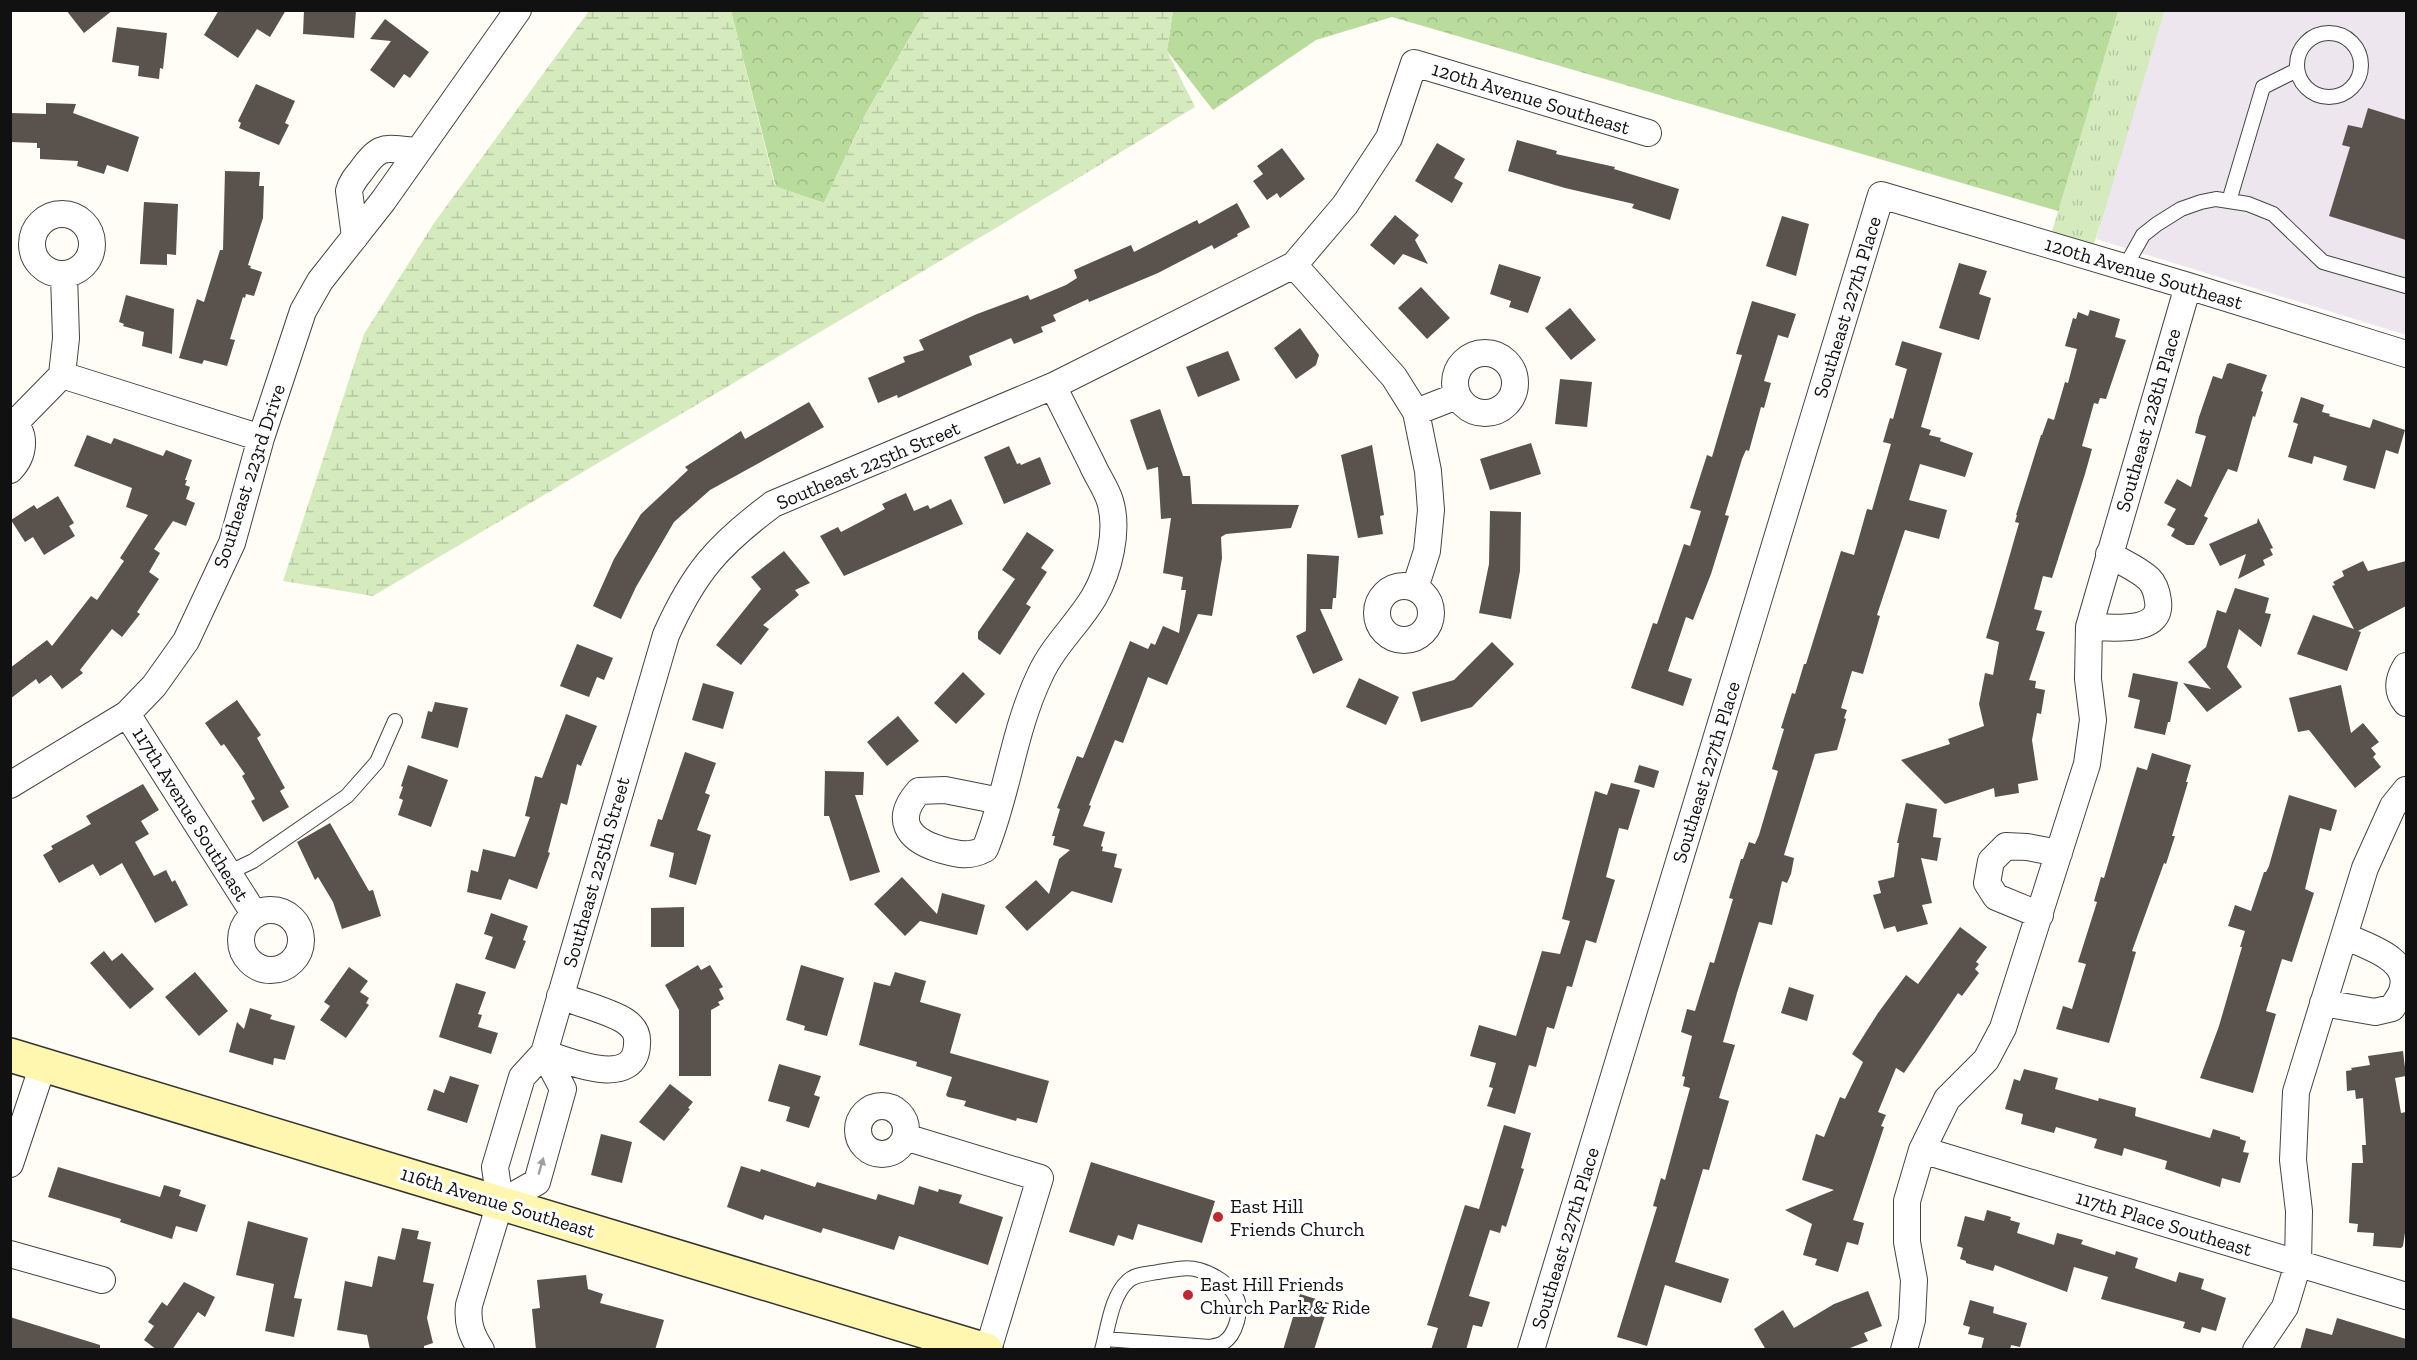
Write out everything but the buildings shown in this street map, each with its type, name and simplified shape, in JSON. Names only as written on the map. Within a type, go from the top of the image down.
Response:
[{"type":"main road","name":"116th Avenue Southeast","points":[[10,1054],[987,1350]]},
{"type":"street","name":"Southeast 223rd Drive","points":[[10,785],[127,714],[154,686],[186,641],[232,543],[261,438],[303,311],[320,281],[418,151],[518,10]]},
{"type":"street","name":"120th Avenue Southeast","points":[[1294,265],[1345,206],[1389,138],[1414,63],[1648,133]]},
{"type":"street","points":[[355,237],[349,191],[351,184],[373,153],[386,149],[418,151]]},
{"type":"street","name":"120th Avenue Southeast","points":[[1881,195],[2188,286],[2406,354]]},
{"type":"street","name":"Southeast 227th Place","points":[[1532,1350],[1881,195]]},
{"type":"street","points":[[1294,265],[1394,377],[1416,412],[1428,471],[1431,510],[1427,551],[1415,588]]},
{"type":"street","name":"Southeast 225th Street","points":[[481,1350],[472,1336],[468,1320],[469,1305],[500,1203],[495,1167],[522,1077],[544,1053],[666,635],[679,604],[697,575],[722,545],[772,504],[1053,386],[1294,265]]},
{"type":"street","points":[[10,470],[20,459],[23,447],[21,434],[13,421],[62,375],[66,338],[64,274]]},
{"type":"street","name":"Southeast 228th Place","points":[[1904,1350],[1912,1320],[1914,1280],[1907,1242],[1907,1201],[1922,1150],[1947,1099],[1986,1060],[2003,1028],[2087,764],[2092,720],[2088,679],[2089,627],[2188,286]]},
{"type":"street","points":[[62,375],[261,438]]},
{"type":"street","points":[[1000,801],[1026,709],[1040,674],[1093,599],[1108,571],[1113,535],[1110,501],[1053,386]]},
{"type":"street","points":[[1416,412],[1457,396]]},
{"type":"street","points":[[2089,627],[2136,628],[2151,621],[2159,607],[2157,591],[2150,579],[2109,554]]},
{"type":"street","points":[[2406,666],[2399,678],[2400,696],[2406,703]]},
{"type":"street","name":"117th Avenue Southeast","points":[[127,714],[255,915]]},
{"type":"street","points":[[2256,1350],[2285,1307],[2298,1264],[2299,1212],[2293,1160],[2296,1092],[2365,868],[2394,806],[2406,790]]},
{"type":"street","points":[[2040,915],[1996,897],[1987,884],[1991,861],[2006,846],[2059,853]]},
{"type":"street","points":[[2324,1003],[2375,1012],[2392,1008],[2402,991],[2403,976],[2392,958],[2344,936]]},
{"type":"street","points":[[544,1053],[592,1068],[609,1070],[630,1063],[635,1056],[637,1035],[624,1020],[560,996]]},
{"type":"street","points":[[500,1203],[537,1182],[563,1089],[544,1053]]},
{"type":"street","points":[[10,1164],[43,1065]]},
{"type":"street","points":[[905,1137],[1040,1178],[987,1350]]},
{"type":"street","name":"117th Place Southeast","points":[[1922,1150],[2406,1296]]},
{"type":"street","points":[[10,1254],[102,1280]]},
{"type":"lane","points":[[2329,32],[2340,34],[2357,48],[2361,58],[2362,69],[2358,80],[2344,94],[2334,97],[2314,94],[2306,88],[2297,70],[2297,58],[2301,48],[2318,34],[2329,32]]},
{"type":"lane","points":[[2229,201],[2263,87],[2297,70]]},
{"type":"lane","points":[[2125,267],[2143,235],[2157,224],[2181,209],[2216,199],[2248,204],[2273,214],[2323,262],[2406,286]]},
{"type":"lane","points":[[228,873],[253,861],[347,796],[377,762],[396,721]]},
{"type":"lane","points":[[1185,1268],[1199,1270],[1230,1288],[1238,1299],[1238,1320],[1231,1334],[1224,1342],[1210,1347],[1103,1344],[1119,1292],[1129,1280],[1137,1276],[1185,1268]]},
{"type":"shaded area","points":[[2164,11],[2406,11],[2406,335],[2096,239]]},
{"type":"green space","points":[[1173,10],[2164,11],[2100,225],[1392,17],[1316,40],[1213,110],[1167,51]]},
{"type":"green space","points":[[589,11],[731,11],[775,186],[824,203],[864,117],[925,11],[1173,11],[1167,51],[1195,107],[996,228],[373,596],[283,581],[364,334],[434,223]]},
{"type":"green space","points":[[731,11],[925,11],[864,117],[824,203],[776,187]]},
{"type":"green space","points":[[2118,11],[2164,11],[2089,261],[2047,248]]},
{"type":"place","name":"East Hill Friends Church","points":[[1218,1217]]},
{"type":"place","name":"East Hill Friends Church Park & Ride","points":[[1188,1295]]}]
